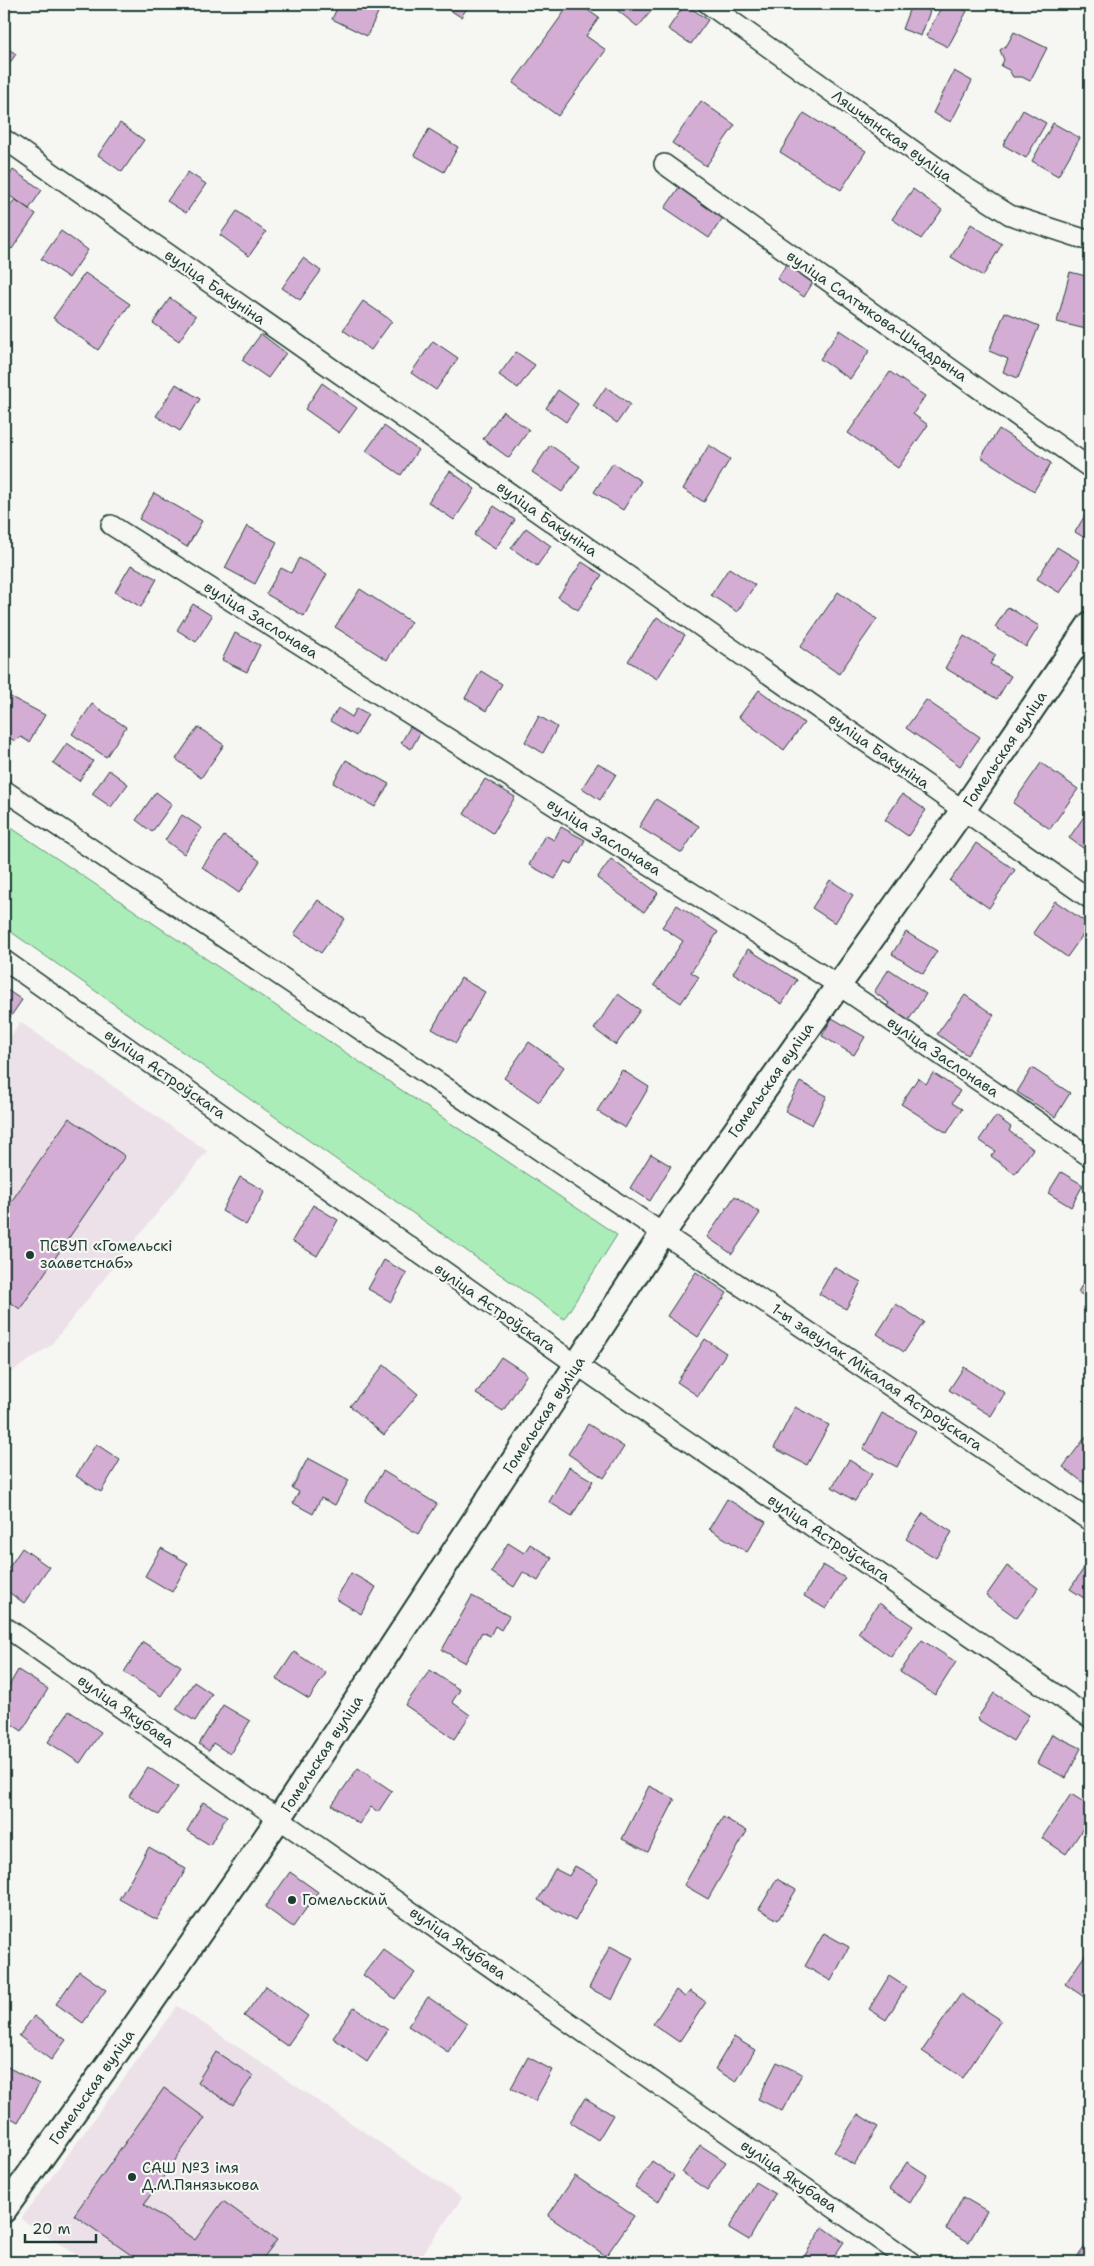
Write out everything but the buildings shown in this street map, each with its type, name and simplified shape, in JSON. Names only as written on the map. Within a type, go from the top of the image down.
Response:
[{"type":"street","name":"Ляшчынская вуліца","points":[[708,4],[956,181],[1010,215],[1090,241]]},
{"type":"street","name":"вуліца Бакуніна","points":[[4,139],[1090,899]]},
{"type":"street","name":"вуліца Салтыкова-Шчадрына","points":[[664,164],[1090,468]]},
{"type":"street","name":"вуліца Заслонава","points":[[111,525],[838,985],[1090,1158]]},
{"type":"street","name":"Гомельская вуліца","points":[[4,2210],[280,1818],[663,1233],[963,810],[1090,624]]},
{"type":"street","points":[[4,790],[575,1176],[663,1233]]},
{"type":"street","name":"вуліца Астроўскага","points":[[4,960],[577,1366],[1090,1718]]},
{"type":"street","name":"1-ы завулак Мікалая Астроўскага","points":[[663,1233],[1090,1521]]},
{"type":"street","name":"вуліца Якубава","points":[[4,1626],[911,2262]]},
{"type":"shaded area","name":"ПСВУП «Гомельскі зааветснаб»","points":[[20,1022],[207,1151],[50,1346],[4,1377],[4,1046]]},
{"type":"shaded area","points":[[177,2006],[462,2198],[417,2262],[88,2262],[21,2219]]},
{"type":"green space","points":[[4,823],[617,1235],[564,1319],[4,927]]},
{"type":"place","name":"ПСВУП «Гомельскі зааветснаб»","points":[[30,1255]]},
{"type":"place","name":"Гомельский","points":[[292,1900]]},
{"type":"place","name":"САШ №3 імя Д.М.Пянязькова","points":[[132,2177]]}]
